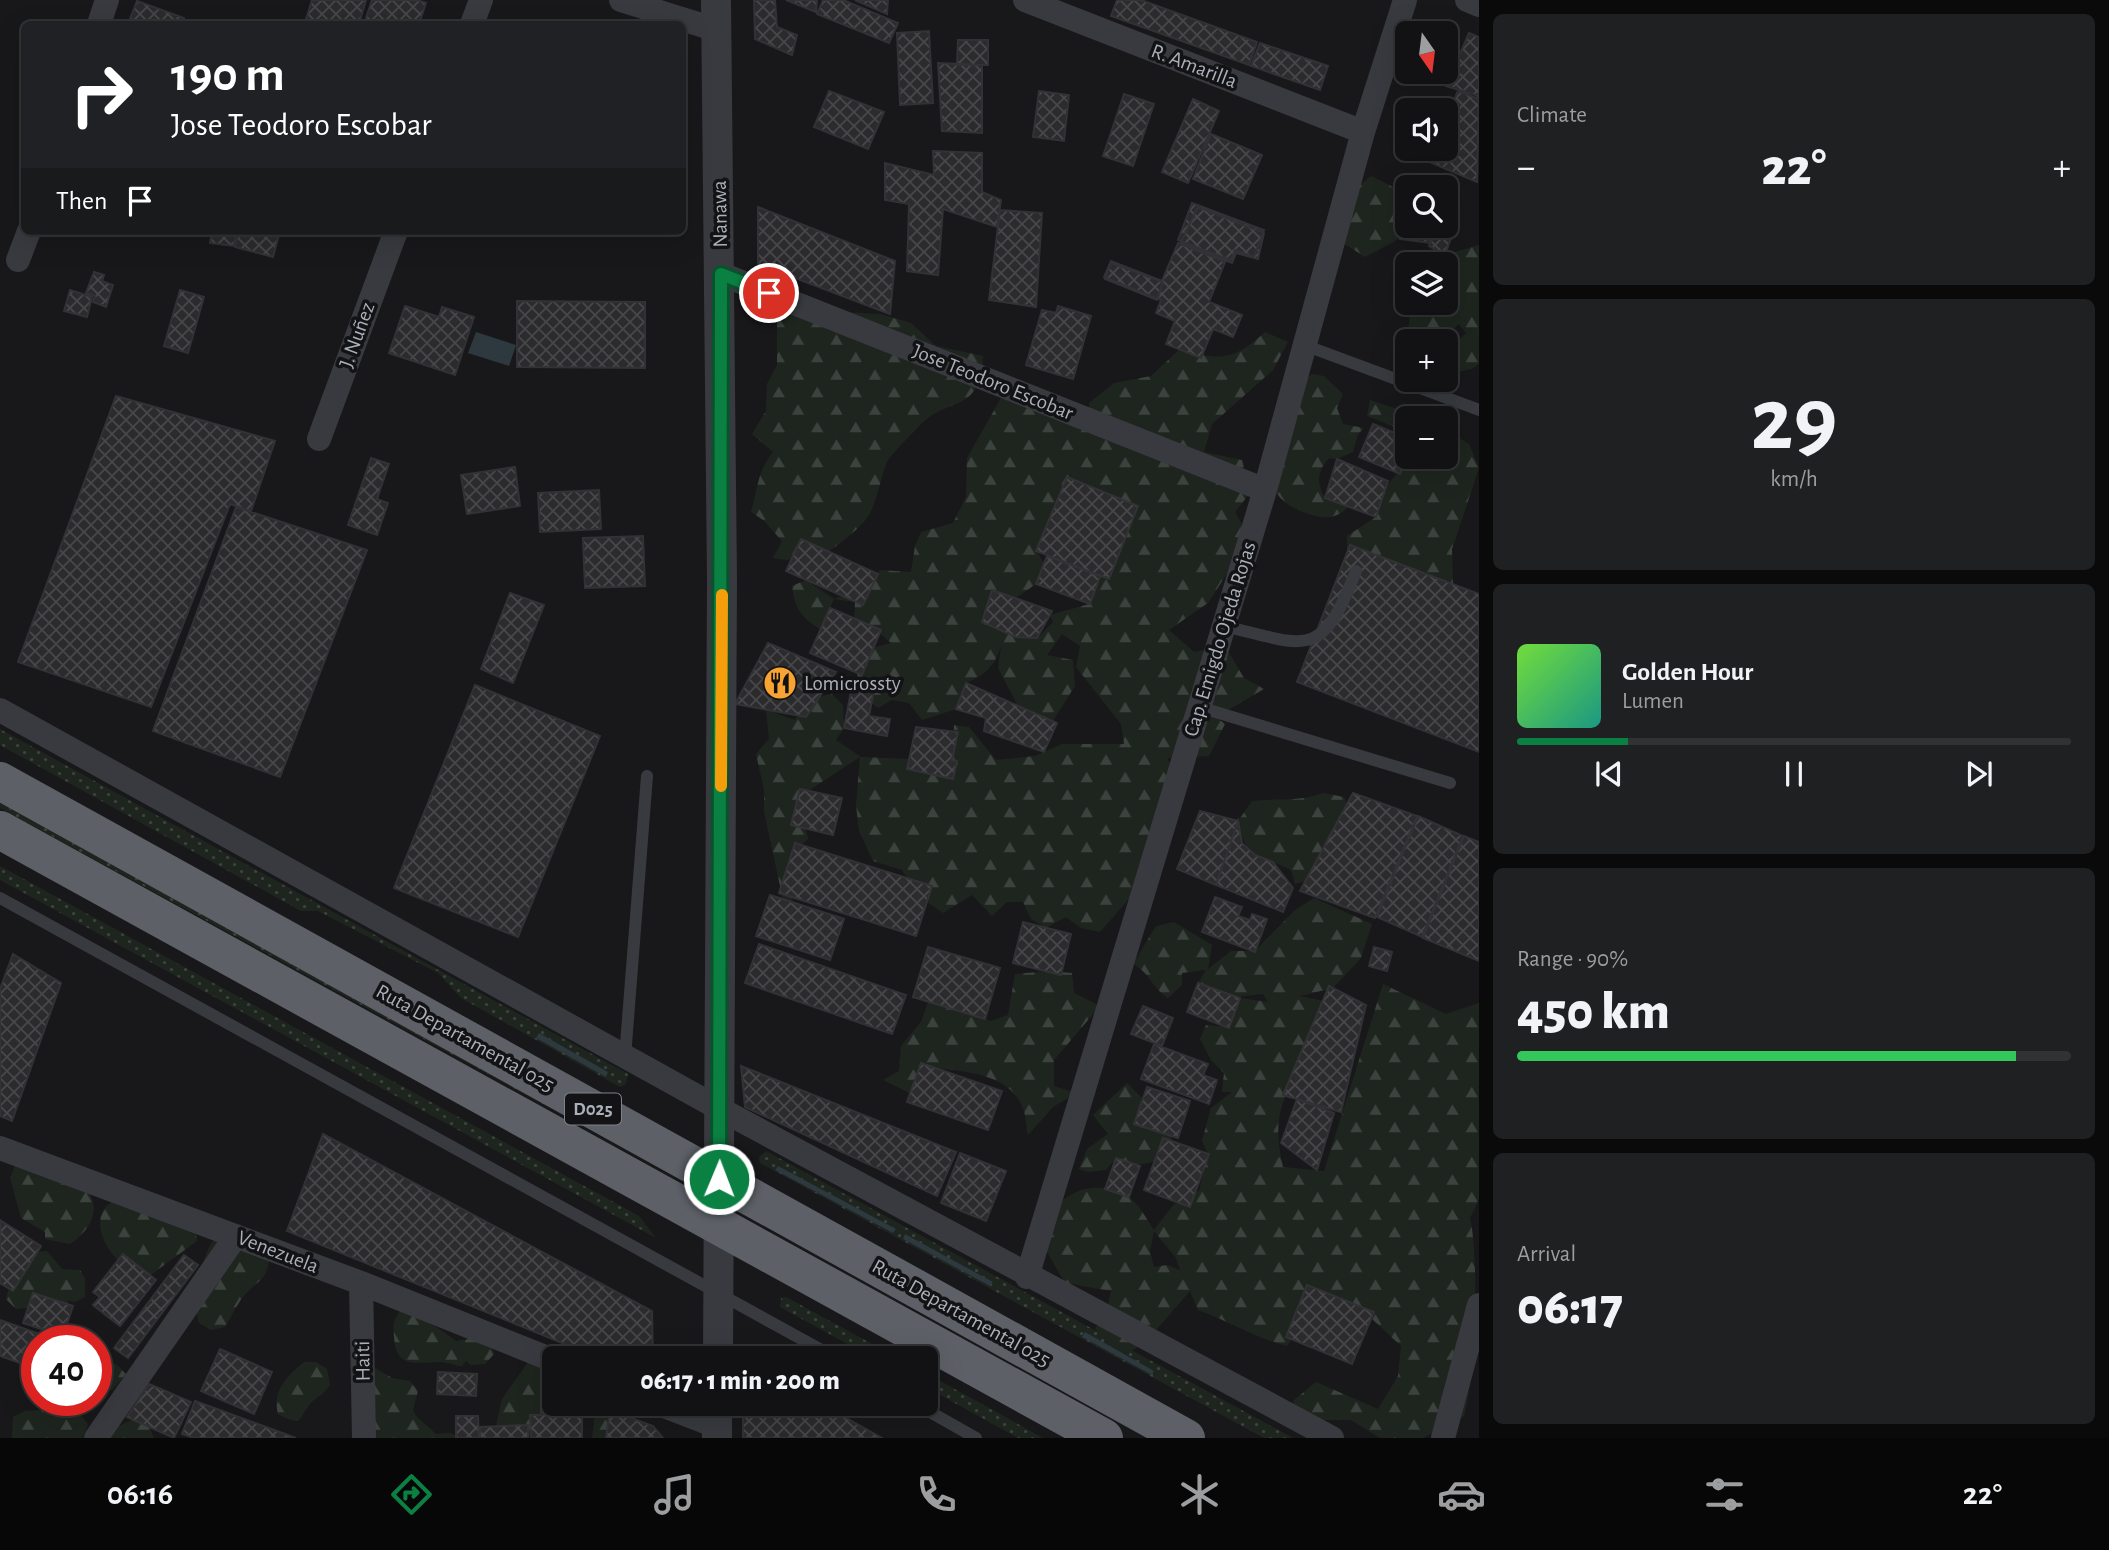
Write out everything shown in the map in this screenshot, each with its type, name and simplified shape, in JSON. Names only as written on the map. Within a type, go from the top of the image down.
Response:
[{"type":"highway","name":"Ruta Departamental 025","points":[[0,781],[1186,1438]]},
{"type":"highway","name":"Ruta Departamental 025","points":[[0,830],[1100,1437]]},
{"type":"street","points":[[100,21],[107,0]]},
{"type":"street","points":[[473,21],[481,0]]},
{"type":"street","points":[[621,0],[717,30]]},
{"type":"street","name":"Nanawa","points":[[716,0],[721,274],[718,1346]]},
{"type":"street","name":"R. Amarilla","points":[[1025,0],[1363,132]]},
{"type":"street","name":"Cap. Emigdo Ojeda Rojas","points":[[1027,1277],[1265,490],[1363,132],[1405,0]]},
{"type":"street","points":[[1467,0],[1479,5]]},
{"type":"street","points":[[19,260],[28,235]]},
{"type":"street","name":"J. Nuñez","points":[[319,439],[395,235]]},
{"type":"street","name":"Jose Teodoro Escobar","points":[[721,274],[1265,490]]},
{"type":"street","points":[[0,710],[1027,1277],[1332,1438]]},
{"type":"street","name":"Venezuela","points":[[0,1148],[361,1283],[542,1357]]},
{"type":"street","points":[[96,1438],[236,1236]]},
{"type":"street","name":"Haiti","points":[[361,1283],[364,1438]]},
{"type":"street","points":[[1443,1438],[1479,1305]]},
{"type":"street","points":[[696,1416],[717,1423]]},
{"type":"lane","points":[[1304,345],[1479,410]]},
{"type":"lane","points":[[1224,626],[1292,643],[1311,639],[1328,631],[1342,609],[1356,572]]},
{"type":"lane","points":[[1199,707],[1450,782]]},
{"type":"lane","points":[[625,1057],[647,776]]},
{"type":"lane","points":[[0,898],[815,1346]]},
{"type":"lane","points":[[937,1416],[976,1438]]},
{"type":"green space","points":[[1371,176],[1395,188],[1395,238],[1398,238],[1365,257],[1337,239],[1352,192]]},
{"type":"green space","points":[[1479,245],[1479,364],[1472,369],[1458,372],[1458,341],[1466,333],[1459,324],[1453,329],[1408,329],[1410,315],[1458,315],[1458,252],[1455,252]]},
{"type":"green space","points":[[777,309],[880,314],[911,323],[936,346],[983,356],[981,375],[970,396],[931,416],[888,460],[873,506],[862,524],[825,555],[824,550],[787,560],[773,558],[782,541],[763,520],[751,512],[761,473],[773,452],[752,434],[766,411],[767,384],[777,365]]},
{"type":"green space","points":[[1265,332],[1288,342],[1273,370],[1212,424],[1204,452],[1242,460],[1250,493],[1235,512],[1250,538],[1208,603],[1169,630],[1194,652],[1225,646],[1244,678],[1264,689],[1216,717],[1225,724],[1209,756],[1167,758],[1170,763],[1148,877],[1100,932],[1081,928],[1066,917],[1046,928],[1031,919],[1023,902],[1007,902],[992,916],[972,895],[943,913],[919,896],[902,870],[873,861],[859,831],[856,805],[860,757],[808,791],[804,821],[808,839],[792,853],[793,947],[764,811],[764,790],[756,754],[769,739],[766,710],[795,720],[807,699],[832,694],[843,705],[844,728],[836,740],[861,757],[909,759],[907,769],[952,779],[954,725],[969,727],[996,760],[1035,756],[1062,744],[1124,744],[1121,724],[1076,667],[1080,646],[1062,634],[1047,655],[1073,660],[1075,686],[1053,721],[1018,706],[998,668],[1001,646],[988,669],[966,683],[956,709],[922,720],[909,703],[892,700],[878,708],[859,692],[857,671],[860,651],[891,643],[876,630],[854,621],[855,602],[834,599],[872,586],[880,570],[911,572],[915,546],[921,532],[953,523],[966,497],[967,458],[1001,398],[1065,406],[1089,434],[1089,403],[1114,383],[1151,376],[1180,349],[1216,357],[1226,356],[1244,349]],"holes":[[[1067,477],[1138,506],[1109,578],[1100,576],[1089,604],[1050,615],[1053,622],[1037,638],[1016,637],[982,622],[992,590],[1016,598],[1036,584],[1044,564],[1037,551]]]},
{"type":"green space","points":[[1312,374],[1324,376],[1343,394],[1337,408],[1343,424],[1364,428],[1358,434],[1353,452],[1337,459],[1329,458],[1320,473],[1320,487],[1325,498],[1348,507],[1330,517],[1315,516],[1290,506],[1279,497],[1272,478],[1292,388]]},
{"type":"green space","points":[[1370,400],[1395,408],[1395,427],[1367,416]]},
{"type":"green space","points":[[1458,437],[1469,444],[1479,468],[1452,549],[1453,584],[1347,556],[1347,536],[1376,517],[1379,496],[1400,469],[1458,469]]},
{"type":"green space","points":[[806,580],[834,599],[820,629],[804,616],[795,601],[792,586]]},
{"type":"green space","points":[[0,729],[628,1074],[626,1084],[620,1087],[461,998],[438,973],[318,911],[301,911],[0,745]]},
{"type":"green space","points":[[1323,793],[1344,797],[1352,815],[1310,880],[1295,884],[1291,870],[1262,858],[1250,849],[1241,834],[1238,821],[1252,801],[1297,799]]},
{"type":"green space","points":[[0,803],[641,1155],[642,1158],[0,808]]},
{"type":"green space","points":[[0,866],[639,1216],[656,1238],[0,880]]},
{"type":"green space","points":[[1314,898],[1372,924],[1361,958],[1333,988],[1300,996],[1323,1001],[1327,1019],[1300,1053],[1309,1060],[1291,1086],[1281,1109],[1278,1135],[1283,1167],[1324,1171],[1383,984],[1446,1014],[1479,1003],[1479,1199],[1470,1218],[1475,1286],[1474,1344],[1468,1396],[1464,1416],[1423,1438],[1380,1438],[1351,1420],[1298,1420],[1293,1401],[1316,1382],[1378,1409],[1398,1376],[1401,1346],[1371,1318],[1302,1323],[1287,1346],[1264,1339],[1198,1310],[1190,1291],[1144,1344],[1124,1354],[1095,1329],[1107,1309],[1111,1291],[1065,1283],[1039,1238],[1052,1211],[1072,1194],[1085,1189],[1112,1190],[1127,1196],[1139,1207],[1154,1230],[1174,1204],[1199,1191],[1208,1154],[1202,1141],[1211,1108],[1232,1092],[1222,1092],[1224,1073],[1211,1060],[1200,1039],[1206,1025],[1229,1027],[1240,998],[1268,1002],[1263,994],[1236,997],[1198,983],[1206,970],[1182,973],[1182,985],[1168,998],[1133,964],[1156,926],[1174,922],[1212,945],[1208,969],[1231,951],[1255,951],[1294,911]],"holes":[[[1154,1231],[1176,1258],[1180,1270],[1167,1265],[1154,1267],[1150,1251]]]},
{"type":"green space","points":[[1047,971],[1072,973],[1074,993],[1100,1006],[1054,1060],[1054,1086],[1076,1093],[1053,1107],[1028,1135],[1024,1111],[1017,1097],[1008,1088],[985,1076],[934,1068],[920,1098],[883,1080],[899,1071],[901,1046],[921,1022],[928,1002],[991,1021],[1008,1015],[1015,974]]},
{"type":"green space","points":[[1127,1083],[1143,1099],[1134,1124],[1172,1136],[1171,1150],[1145,1164],[1116,1158],[1106,1170],[1088,1172],[1079,1169],[1087,1149],[1108,1134],[1093,1115]]},
{"type":"green space","points":[[766,1151],[1293,1438],[1264,1438],[760,1163],[759,1157]]},
{"type":"green space","points":[[15,1166],[66,1177],[79,1182],[87,1190],[94,1206],[93,1215],[78,1238],[70,1244],[45,1239],[45,1232],[21,1218],[10,1178]]},
{"type":"green space","points":[[115,1200],[196,1234],[197,1241],[152,1274],[127,1268],[107,1246],[102,1233],[100,1220],[104,1209]]},
{"type":"green space","points":[[227,1239],[269,1258],[268,1266],[263,1277],[242,1298],[225,1327],[211,1330],[199,1323],[191,1290],[213,1241]]},
{"type":"green space","points":[[47,1251],[62,1269],[80,1270],[85,1279],[85,1297],[75,1302],[67,1300],[69,1303],[61,1305],[16,1309],[6,1299],[13,1274],[33,1252]]},
{"type":"green space","points":[[786,1297],[876,1346],[851,1346],[780,1307],[781,1298]]},
{"type":"green space","points":[[400,1311],[429,1323],[456,1341],[469,1339],[490,1342],[494,1354],[485,1364],[471,1365],[466,1361],[462,1366],[443,1362],[409,1362],[399,1355],[396,1348],[394,1326]]},
{"type":"green space","points":[[304,1362],[316,1362],[327,1369],[330,1385],[308,1406],[300,1419],[293,1420],[278,1414],[277,1398],[282,1385]]},
{"type":"green space","points":[[528,1362],[542,1365],[542,1416],[547,1416],[535,1438],[496,1426],[502,1399]]},
{"type":"green space","points":[[112,1364],[116,1364],[126,1374],[113,1389]]},
{"type":"green space","points":[[375,1368],[392,1378],[410,1381],[418,1391],[413,1410],[436,1434],[450,1433],[461,1438],[358,1438],[364,1373]]},
{"type":"green space","points":[[938,1380],[1043,1438],[1018,1438],[938,1394]]},
{"type":"green space","points":[[21,1413],[21,1416],[82,1416],[88,1424],[83,1438],[12,1438],[13,1417]]},
{"type":"green space","points":[[595,1416],[614,1416],[616,1438],[592,1438]]},
{"type":"green space","points":[[134,1419],[147,1423],[154,1438],[100,1438],[99,1435]]},
{"type":"shaded area","points":[[476,332],[516,345],[509,366],[468,353]]},
{"type":"shaded area","points":[[539,1033],[608,1072],[606,1077],[536,1038]]},
{"type":"shaded area","points":[[778,1166],[896,1229],[893,1233],[775,1170]]},
{"type":"shaded area","points":[[905,1234],[993,1282],[990,1286],[903,1239]]},
{"type":"shaded area","points":[[1085,1332],[1154,1371],[1152,1375],[1082,1337]]},
{"type":"building","points":[[312,0],[366,0],[360,21],[306,19]]},
{"type":"building","points":[[372,0],[417,0],[426,3],[420,21],[365,21]]},
{"type":"building","points":[[754,0],[775,0],[777,27],[797,35],[792,55],[755,39]]},
{"type":"building","points":[[786,0],[817,0],[816,12]]},
{"type":"building","points":[[823,0],[843,0],[898,23],[889,43],[817,14]]},
{"type":"building","points":[[855,0],[888,0],[887,14]]},
{"type":"building","points":[[1117,0],[1141,0],[1257,42],[1249,65],[1111,16]]},
{"type":"building","points":[[137,1],[184,18],[182,21],[129,21]]},
{"type":"building","points":[[929,31],[933,103],[900,105],[897,33]]},
{"type":"building","points":[[1469,33],[1479,37],[1479,96],[1446,86],[1458,84],[1458,58]]},
{"type":"building","points":[[958,40],[988,40],[988,65],[957,65]]},
{"type":"building","points":[[1260,43],[1328,66],[1320,90],[1251,66]]},
{"type":"building","points":[[938,63],[982,65],[982,133],[942,131]]},
{"type":"building","points":[[829,91],[884,112],[868,149],[814,127]]},
{"type":"building","points":[[1039,91],[1069,95],[1064,141],[1033,137]]},
{"type":"building","points":[[1458,91],[1476,98],[1479,95],[1477,182],[1427,161],[1458,161],[1458,98],[1455,98]]},
{"type":"building","points":[[1124,94],[1154,104],[1133,166],[1103,156]]},
{"type":"building","points":[[1193,99],[1219,111],[1188,183],[1162,172]]},
{"type":"building","points":[[1211,134],[1262,155],[1243,199],[1193,179]]},
{"type":"building","points":[[933,151],[982,153],[982,192],[1001,200],[997,227],[943,209],[938,275],[907,271],[909,204],[885,200],[885,163],[934,175]]},
{"type":"building","points":[[1192,203],[1264,230],[1254,257],[1235,250],[1231,260],[1178,240]]},
{"type":"building","points":[[758,207],[895,261],[890,314],[758,264]]},
{"type":"building","points":[[1198,207],[1264,233],[1258,259],[1236,253],[1232,263],[1181,242]]},
{"type":"building","points":[[1000,210],[1042,213],[1036,307],[989,300]]},
{"type":"building","points":[[211,235],[235,235],[234,246],[210,243]]},
{"type":"building","points":[[238,235],[279,235],[273,257],[235,247]]},
{"type":"building","points":[[1400,238],[1432,238],[1430,243]]},
{"type":"building","points":[[1432,238],[1451,238],[1446,252],[1440,252],[1429,246]]},
{"type":"building","points":[[1178,243],[1225,262],[1209,302],[1242,315],[1233,337],[1213,329],[1201,358],[1166,344],[1175,321],[1156,313],[1161,300],[1104,277],[1111,261],[1162,281]]},
{"type":"building","points":[[1111,263],[1163,282],[1157,300],[1105,279]]},
{"type":"building","points":[[94,272],[104,275],[102,281],[113,285],[106,307],[93,302],[95,296],[86,293]]},
{"type":"building","points":[[70,290],[92,297],[87,317],[64,311]]},
{"type":"building","points":[[180,290],[204,297],[188,353],[164,346]]},
{"type":"building","points":[[517,301],[645,302],[645,368],[517,367]]},
{"type":"building","points":[[405,306],[439,317],[442,307],[474,317],[455,375],[389,353]]},
{"type":"building","points":[[1058,306],[1091,316],[1073,379],[1026,365],[1042,310],[1056,313]]},
{"type":"building","points":[[116,396],[275,441],[251,511],[230,504],[151,707],[18,662]]},
{"type":"building","points":[[1373,424],[1395,433],[1395,469],[1402,469],[1400,474],[1359,457]]},
{"type":"building","points":[[371,458],[389,464],[377,499],[388,503],[377,535],[348,525]]},
{"type":"building","points":[[1337,459],[1388,481],[1376,517],[1325,498]]},
{"type":"building","points":[[515,467],[520,506],[467,514],[461,475]]},
{"type":"building","points":[[1067,477],[1138,506],[1109,579],[1036,551]]},
{"type":"building","points":[[599,490],[601,529],[540,532],[538,493]]},
{"type":"building","points":[[236,507],[367,550],[280,777],[153,731]]},
{"type":"building","points":[[643,536],[645,586],[585,588],[583,538]]},
{"type":"building","points":[[801,539],[878,574],[863,605],[786,571]]},
{"type":"building","points":[[1350,545],[1479,594],[1479,752],[1297,682]]},
{"type":"building","points":[[1047,556],[1100,576],[1090,604],[1036,584]]},
{"type":"building","points":[[992,590],[1052,611],[1037,638],[1016,637],[982,622]]},
{"type":"building","points":[[510,593],[544,605],[513,683],[481,669]]},
{"type":"building","points":[[830,608],[881,630],[862,675],[810,653]]},
{"type":"building","points":[[768,643],[836,672],[806,717],[735,704]]},
{"type":"building","points":[[966,683],[1057,723],[1044,752],[984,731],[986,718],[956,709]]},
{"type":"building","points":[[475,685],[600,736],[518,937],[394,888]]},
{"type":"building","points":[[852,686],[874,690],[869,716],[890,719],[887,736],[844,728]]},
{"type":"building","points":[[916,727],[958,732],[952,760],[957,761],[953,779],[907,769]]},
{"type":"building","points":[[800,789],[842,798],[833,835],[791,825]]},
{"type":"building","points":[[1353,793],[1417,816],[1375,918],[1300,891]]},
{"type":"building","points":[[1200,811],[1238,821],[1216,885],[1177,869]]},
{"type":"building","points":[[1418,816],[1463,836],[1422,937],[1377,917]]},
{"type":"building","points":[[1238,821],[1242,843],[1255,855],[1273,862],[1293,888],[1283,912],[1216,885]]},
{"type":"building","points":[[1464,836],[1479,842],[1479,961],[1423,938]]},
{"type":"building","points":[[795,843],[932,886],[916,936],[779,893]]},
{"type":"building","points":[[770,895],[844,919],[830,960],[756,936]]},
{"type":"building","points":[[1215,897],[1242,907],[1238,916],[1250,920],[1252,914],[1267,919],[1255,952],[1202,932]]},
{"type":"building","points":[[1023,922],[1071,934],[1061,975],[1013,963]]},
{"type":"building","points":[[759,944],[906,995],[892,1034],[745,983]]},
{"type":"building","points":[[928,947],[1000,968],[985,1019],[913,997]]},
{"type":"building","points":[[1374,947],[1392,952],[1387,971],[1369,966]]},
{"type":"building","points":[[13,954],[61,983],[12,1121],[0,1116],[0,989]]},
{"type":"building","points":[[1198,983],[1240,998],[1229,1028],[1187,1012]]},
{"type":"building","points":[[1329,986],[1366,1005],[1341,1112],[1283,1095]]},
{"type":"building","points":[[1143,1006],[1173,1018],[1162,1046],[1131,1034]]},
{"type":"building","points":[[1154,1044],[1208,1064],[1203,1075],[1217,1080],[1209,1104],[1141,1079]]},
{"type":"building","points":[[921,1063],[1002,1091],[988,1130],[907,1102]]},
{"type":"building","points":[[741,1066],[956,1152],[937,1196],[745,1107]]},
{"type":"building","points":[[1147,1087],[1190,1101],[1178,1138],[1134,1124]]},
{"type":"building","points":[[1297,1099],[1334,1113],[1317,1170],[1281,1143]]},
{"type":"building","points":[[323,1134],[652,1311],[653,1346],[570,1346],[287,1231]]},
{"type":"building","points":[[1163,1138],[1209,1154],[1190,1207],[1144,1190]]},
{"type":"building","points":[[960,1153],[1006,1171],[986,1221],[941,1203]]},
{"type":"building","points":[[1116,1158],[1140,1166],[1129,1197],[1105,1189]]},
{"type":"building","points":[[0,1220],[41,1246],[13,1291],[0,1283]]},
{"type":"building","points":[[123,1254],[156,1280],[120,1326],[93,1305],[100,1297],[93,1292]]},
{"type":"building","points":[[184,1255],[198,1265],[128,1358],[114,1348]]},
{"type":"building","points":[[1307,1285],[1374,1312],[1352,1364],[1286,1337]]},
{"type":"building","points":[[33,1293],[73,1306],[67,1325],[23,1323]]},
{"type":"building","points":[[0,1320],[21,1328],[21,1363],[0,1356]]},
{"type":"building","points":[[220,1349],[272,1372],[254,1414],[201,1391]]},
{"type":"building","points":[[438,1372],[477,1374],[476,1396],[437,1394]]},
{"type":"building","points":[[149,1384],[191,1402],[174,1438],[127,1417]]},
{"type":"building","points":[[541,1400],[542,1416],[582,1416],[582,1438],[531,1438],[530,1415],[541,1415]]},
{"type":"building","points":[[195,1401],[296,1438],[194,1438],[182,1434]]},
{"type":"building","points":[[456,1416],[478,1416],[479,1438],[456,1438]]},
{"type":"building","points":[[609,1416],[626,1416],[653,1426],[663,1438],[606,1438]]},
{"type":"building","points":[[743,1416],[843,1416],[882,1438],[743,1438]]},
{"type":"building","points":[[528,1425],[528,1438],[480,1438],[480,1427]]},
{"type":"slow traffic","points":[[721,786],[722,595]]},
{"type":"place","name":"Lomicrossty","points":[[780,683]]},
{"type":"route","points":[[719,1179],[721,274],[769,293]]}]
